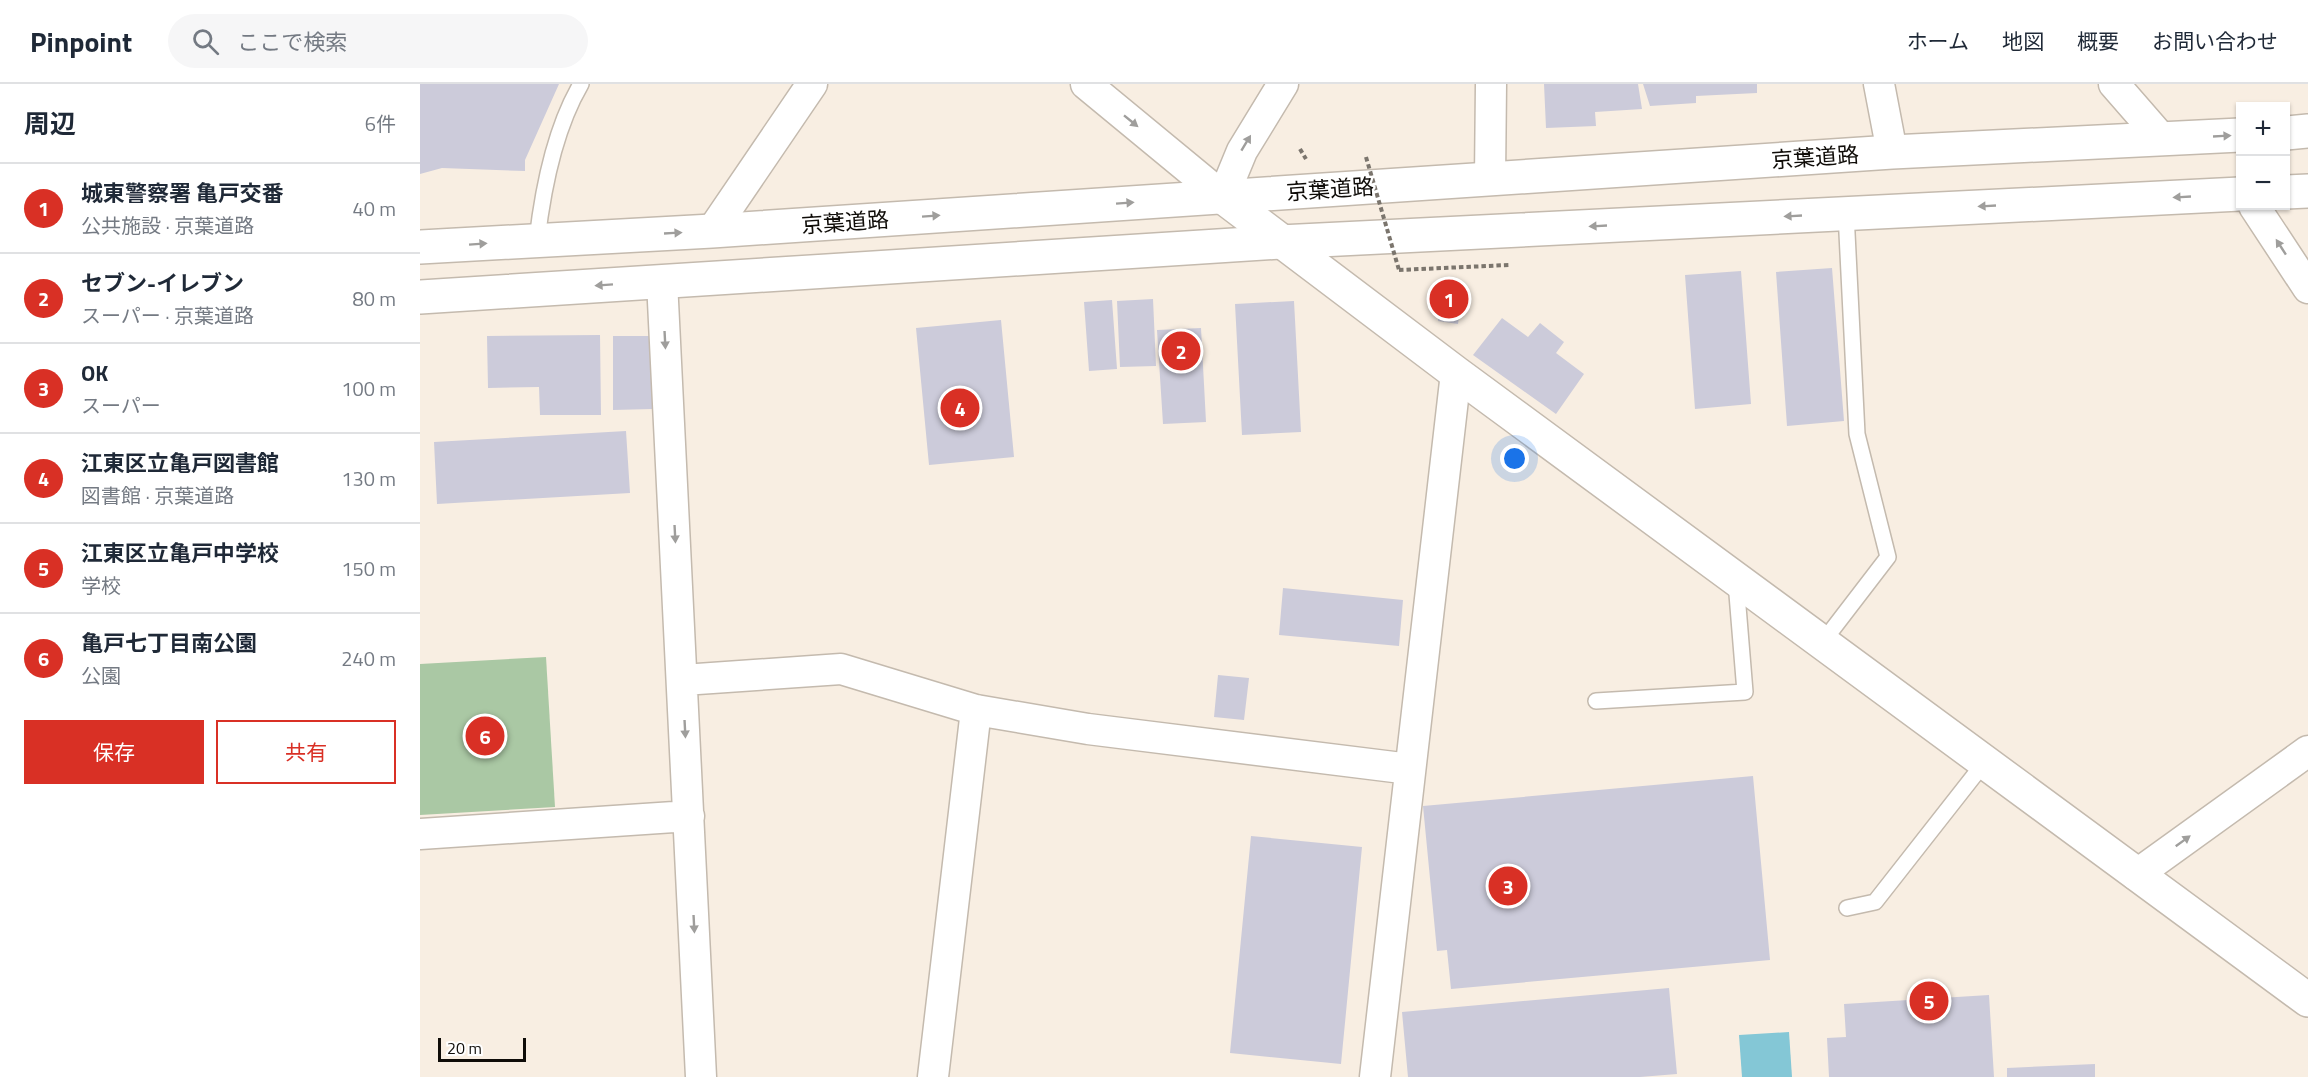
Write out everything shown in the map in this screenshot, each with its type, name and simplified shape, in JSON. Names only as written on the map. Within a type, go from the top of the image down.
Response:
[{"type":"main road","points":[[2290,133],[2308,132]]},
{"type":"main road","name":"京葉道路","points":[[420,247],[712,231],[1892,152],[2236,135]]},
{"type":"main road","points":[[2290,192],[2308,191]]},
{"type":"main road","points":[[420,297],[1280,242],[2236,194]]},
{"type":"main road","points":[[1224,197],[1280,242],[1456,373],[2308,1000]]},
{"type":"street","points":[[712,231],[812,84]]},
{"type":"street","points":[[1086,84],[1224,197],[1242,151],[1283,84]]},
{"type":"street","points":[[1490,178],[1491,84]]},
{"type":"street","points":[[1879,84],[1892,152]]},
{"type":"street","points":[[2114,84],[2162,139]]},
{"type":"street","points":[[2257,210],[2308,288]]},
{"type":"street","points":[[662,281],[701,1077]]},
{"type":"street","points":[[1375,1077],[1456,373]]},
{"type":"street","points":[[683,680],[841,669],[976,710],[1088,729],[1410,769]]},
{"type":"street","points":[[933,1077],[976,710]]},
{"type":"street","points":[[2136,875],[2308,751]]},
{"type":"street","points":[[420,834],[689,816]]},
{"type":"lane","points":[[537,240],[542,195],[563,126],[581,84]]},
{"type":"lane","points":[[1822,643],[1888,557],[1857,434],[1846,213]]},
{"type":"lane","points":[[1596,701],[1745,692],[1736,579]]},
{"type":"lane","points":[[1847,908],[1875,902],[1984,763]]},
{"type":"path","points":[[1300,149],[1305,159]]},
{"type":"path","points":[[1366,156],[1398,270],[1461,268]]},
{"type":"green space","points":[[546,657],[555,807],[420,815],[420,664]]},
{"type":"water","points":[[1789,1032],[1792,1077],[1742,1077],[1739,1035]]},
{"type":"building","points":[[420,84],[559,84],[525,160],[525,171],[442,168],[420,174]]},
{"type":"building","points":[[1544,84],[1638,84],[1642,109],[1595,112],[1596,126],[1546,128]]},
{"type":"building","points":[[1643,84],[1757,84],[1757,93],[1696,96],[1696,103],[1650,106]]},
{"type":"building","points":[[1832,268],[1844,421],[1787,426],[1776,272]]},
{"type":"building","points":[[1741,271],[1751,404],[1695,409],[1685,275]]},
{"type":"building","points":[[1445,284],[1463,289],[1458,324],[1438,321],[1441,303],[1438,291]]},
{"type":"building","points":[[1153,299],[1156,366],[1120,367],[1117,301]]},
{"type":"building","points":[[1112,300],[1117,369],[1089,371],[1084,302]]},
{"type":"building","points":[[1294,301],[1301,432],[1242,435],[1235,304]]},
{"type":"building","points":[[1502,318],[1528,337],[1540,323],[1564,342],[1556,353],[1584,374],[1556,414],[1473,355]]},
{"type":"building","points":[[1001,320],[1014,457],[929,465],[916,328]]},
{"type":"building","points":[[1201,328],[1206,422],[1163,424],[1157,330]]},
{"type":"building","points":[[600,335],[601,415],[540,415],[539,387],[488,388],[487,336]]},
{"type":"building","points":[[613,336],[652,336],[653,409],[613,410]]},
{"type":"building","points":[[626,431],[630,493],[437,504],[434,442]]},
{"type":"building","points":[[1283,588],[1403,600],[1399,646],[1279,635]]},
{"type":"building","points":[[1218,675],[1249,678],[1244,720],[1214,717]]},
{"type":"building","points":[[1753,776],[1770,960],[1451,989],[1447,950],[1437,951],[1423,806]]},
{"type":"building","points":[[1251,836],[1362,847],[1341,1064],[1230,1053]]},
{"type":"building","points":[[1669,988],[1677,1074],[1640,1077],[1408,1077],[1402,1012]]},
{"type":"building","points":[[1989,995],[1994,1077],[1829,1077],[1827,1038],[1846,1037],[1844,1004]]},
{"type":"building","points":[[2095,1064],[2095,1077],[2007,1077],[2007,1068]]},
{"type":"place","name":"城東警察署 亀戸交番","points":[[1449,299]]},
{"type":"place","name":"セブン-イレブン","points":[[1181,351]]},
{"type":"place","name":"江東区立亀戸図書館","points":[[960,408]]},
{"type":"place","name":"亀戸七丁目南公園","points":[[485,736]]},
{"type":"place","name":"OK","points":[[1508,886]]},
{"type":"place","name":"江東区立亀戸中学校","points":[[1929,1001]]}]
